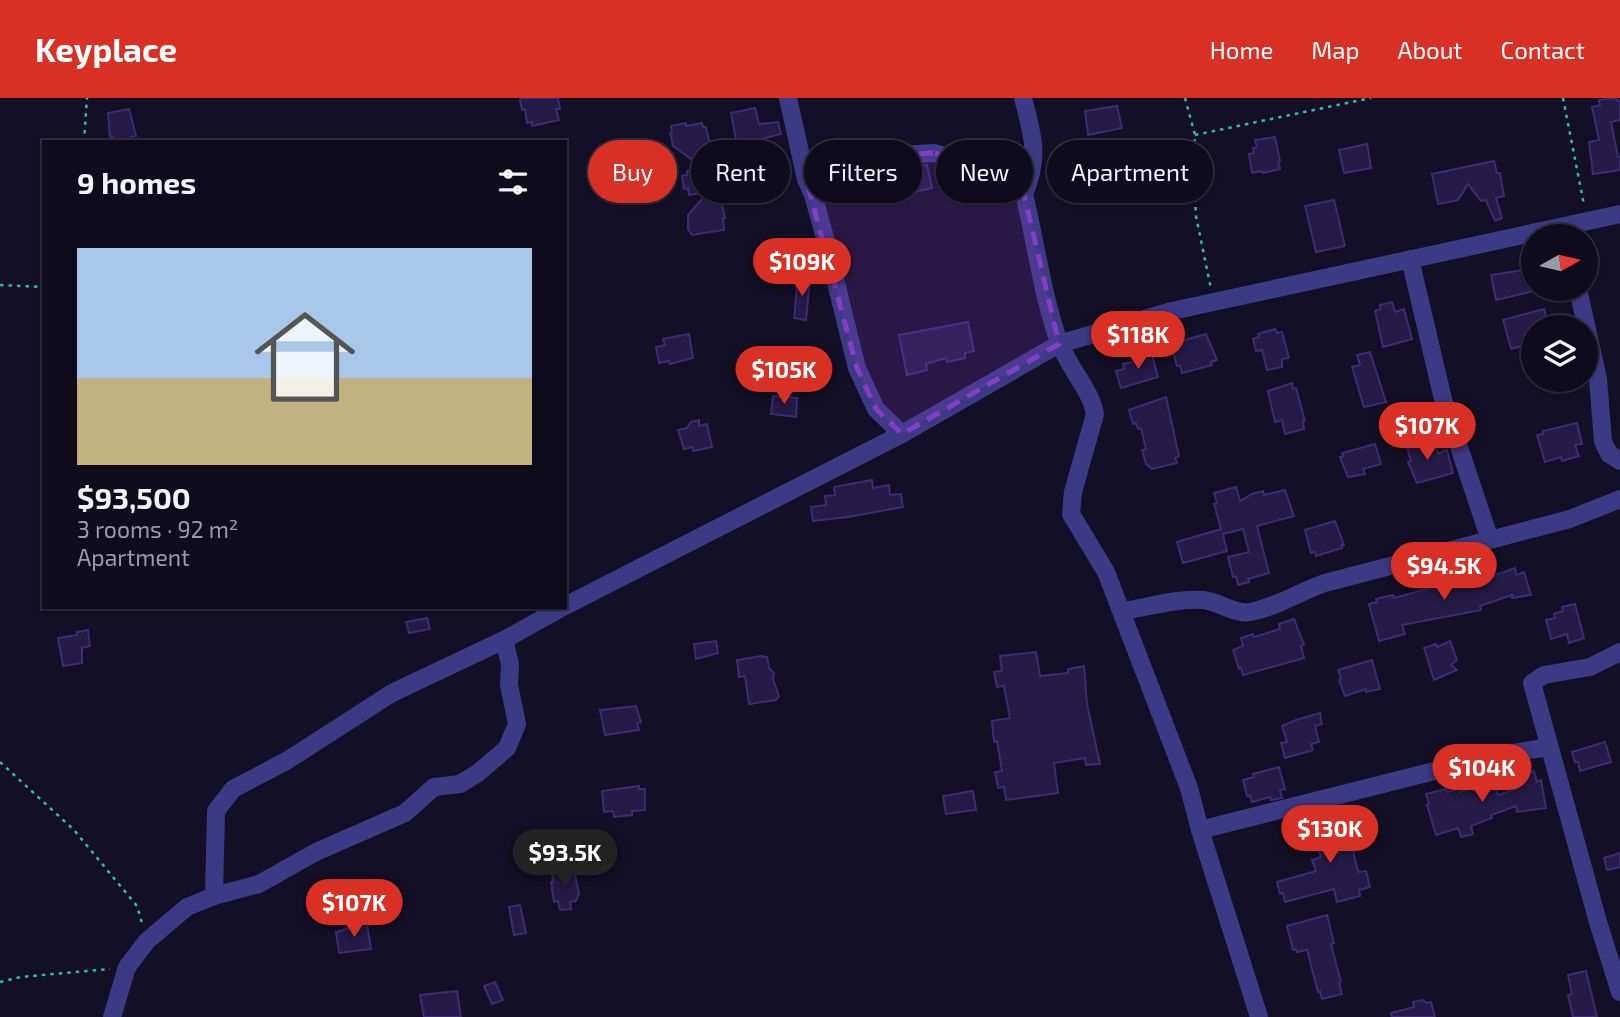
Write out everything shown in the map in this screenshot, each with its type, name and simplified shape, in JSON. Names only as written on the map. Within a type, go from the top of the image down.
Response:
[{"type":"street","points":[[788,98],[804,170]]},
{"type":"street","points":[[1023,98],[1032,140]]},
{"type":"street","points":[[1033,143],[1033,172]]},
{"type":"street","points":[[815,203],[857,368],[876,409],[902,434]]},
{"type":"street","points":[[1026,203],[1044,290],[1059,344],[1093,403],[1095,414],[1078,473],[1071,514],[1106,572],[1123,611],[1189,788],[1259,1017]]},
{"type":"street","points":[[1580,224],[1587,220],[1620,214]]},
{"type":"street","points":[[567,605],[902,434],[1059,344],[1214,302],[1410,259],[1521,239]]},
{"type":"street","points":[[1410,259],[1443,399],[1490,540]]},
{"type":"street","points":[[1581,301],[1598,379],[1603,440],[1609,454],[1620,461]]},
{"type":"street","points":[[1123,611],[1191,600],[1208,600],[1246,613],[1277,606],[1303,590],[1325,583],[1570,519],[1620,499]]},
{"type":"street","points":[[214,896],[216,810],[233,789],[288,760],[391,693],[504,640],[560,609]]},
{"type":"street","points":[[112,1017],[127,967],[147,941],[187,906],[259,884],[316,852],[405,813],[434,787],[460,784],[478,773],[507,748],[517,724],[509,685],[510,664],[504,640]]},
{"type":"street","points":[[1620,652],[1590,667],[1544,675],[1532,683],[1620,992]]},
{"type":"street","points":[[1200,830],[1468,762],[1549,747]]},
{"type":"path","points":[[84,140],[87,98]]},
{"type":"path","points":[[1185,98],[1195,135],[1193,167],[1196,216],[1214,302]]},
{"type":"path","points":[[1195,135],[1371,98]]},
{"type":"path","points":[[1563,98],[1587,220]]},
{"type":"path","points":[[0,285],[42,287]]},
{"type":"path","points":[[0,762],[74,830],[137,906],[147,941]]},
{"type":"path","points":[[0,982],[21,977],[127,967]]},
{"type":"highlighted area","points":[[935,153],[990,170],[1024,194],[1059,344],[902,434],[876,409],[857,368],[806,179],[875,156]]},
{"type":"building","points":[[558,98],[560,109],[556,109],[559,120],[532,126],[532,122],[527,123],[525,109],[522,110],[520,100]]},
{"type":"building","points":[[1616,98],[1617,101],[1620,100],[1620,120],[1611,122],[1620,157],[1620,170],[1593,174],[1589,142],[1599,140],[1592,107],[1600,105],[1599,100]]},
{"type":"building","points":[[1117,106],[1122,128],[1088,135],[1085,111]]},
{"type":"building","points":[[755,108],[759,124],[778,122],[781,134],[757,140],[736,140],[731,113]]},
{"type":"building","points":[[129,109],[136,136],[131,137],[132,140],[110,138],[108,113]]},
{"type":"building","points":[[702,123],[703,127],[706,127],[709,140],[691,140],[691,159],[677,149],[677,140],[672,140],[671,126]]},
{"type":"building","points":[[1275,137],[1280,169],[1252,173],[1249,154],[1254,153],[1253,148],[1257,147],[1255,140]]},
{"type":"building","points":[[1367,144],[1371,168],[1344,173],[1339,150]]},
{"type":"building","points":[[1494,161],[1497,173],[1500,173],[1504,196],[1496,198],[1502,218],[1495,221],[1486,200],[1481,201],[1468,184],[1458,200],[1438,204],[1432,174]]},
{"type":"building","points":[[922,165],[927,165],[932,188],[922,190]]},
{"type":"building","points":[[691,170],[689,195],[688,188],[684,189],[682,176],[687,175],[687,171]]},
{"type":"building","points":[[1334,200],[1345,246],[1316,252],[1305,206]]},
{"type":"building","points":[[698,203],[722,203],[724,230],[692,235],[688,229],[688,215]]},
{"type":"building","points":[[1521,270],[1521,294],[1496,300],[1491,275]]},
{"type":"building","points":[[798,276],[810,278],[806,320],[794,318]]},
{"type":"building","points":[[1392,302],[1395,312],[1404,309],[1412,339],[1383,347],[1375,311],[1381,309],[1380,305]]},
{"type":"building","points":[[1544,309],[1546,315],[1522,315]]},
{"type":"building","points":[[1521,315],[1521,346],[1511,349],[1503,320]]},
{"type":"building","points":[[968,322],[974,351],[965,353],[965,358],[947,362],[946,358],[926,364],[927,370],[907,375],[899,335]]},
{"type":"building","points":[[1275,329],[1277,333],[1282,332],[1289,358],[1282,359],[1282,367],[1267,370],[1262,350],[1256,351],[1253,339],[1259,337],[1258,334]]},
{"type":"building","points":[[689,334],[693,358],[670,364],[669,361],[659,363],[656,347],[665,345],[663,339]]},
{"type":"building","points":[[1206,334],[1217,360],[1211,362],[1212,365],[1182,373],[1180,365],[1177,366],[1171,344]]},
{"type":"building","points":[[1151,351],[1158,377],[1121,388],[1116,371],[1124,369],[1123,364],[1140,360],[1139,354]]},
{"type":"building","points":[[1370,352],[1386,402],[1364,407],[1352,367],[1360,365],[1357,355]]},
{"type":"building","points":[[1292,383],[1293,389],[1296,388],[1305,421],[1304,429],[1285,434],[1282,420],[1275,422],[1268,391]]},
{"type":"building","points":[[773,396],[797,398],[796,417],[771,414]]},
{"type":"building","points":[[1166,397],[1179,456],[1175,458],[1177,463],[1152,469],[1146,464],[1142,450],[1146,449],[1141,428],[1138,429],[1136,423],[1133,424],[1129,410]]},
{"type":"building","points":[[699,420],[699,426],[707,424],[712,447],[693,451],[693,447],[684,449],[678,430]]},
{"type":"building","points":[[1577,423],[1582,444],[1575,445],[1579,456],[1562,461],[1561,457],[1545,462],[1537,435],[1543,434],[1543,431]]},
{"type":"building","points":[[1419,437],[1423,450],[1436,447],[1438,454],[1447,450],[1453,473],[1417,483],[1408,462],[1411,461],[1405,440]]},
{"type":"building","points":[[1375,444],[1381,464],[1363,469],[1365,474],[1348,477],[1340,457],[1344,456],[1342,453]]},
{"type":"building","points":[[872,480],[873,488],[889,485],[890,495],[901,494],[903,507],[813,521],[811,507],[826,505],[825,496],[835,495],[834,487]]},
{"type":"building","points":[[1236,487],[1240,501],[1263,491],[1264,495],[1285,490],[1294,516],[1257,526],[1269,573],[1238,585],[1228,557],[1249,552],[1243,529],[1223,534],[1227,551],[1183,563],[1177,542],[1221,529],[1214,493]]},
{"type":"building","points":[[1335,521],[1344,545],[1342,548],[1316,556],[1315,552],[1311,553],[1305,530]]},
{"type":"building","points":[[1515,568],[1516,575],[1524,572],[1531,595],[1512,598],[1512,595],[1480,606],[1481,610],[1402,625],[1405,634],[1379,641],[1369,604],[1377,602],[1376,599],[1393,595],[1394,598],[1467,578],[1468,585]]},
{"type":"building","points":[[1575,604],[1584,638],[1569,643],[1567,634],[1551,639],[1546,620],[1555,618],[1554,614],[1563,611],[1562,607]]},
{"type":"building","points":[[427,618],[430,629],[409,633],[406,622]]},
{"type":"building","points":[[1294,619],[1304,645],[1301,646],[1304,658],[1243,675],[1233,650],[1243,646],[1241,638],[1280,629],[1279,624]]},
{"type":"building","points":[[88,630],[90,646],[82,648],[82,663],[63,666],[58,638]]},
{"type":"building","points":[[716,641],[718,653],[696,659],[694,644]]},
{"type":"building","points":[[1450,641],[1457,660],[1451,665],[1457,670],[1434,680],[1424,648],[1436,644],[1437,647]]},
{"type":"building","points":[[1036,652],[1040,676],[1068,673],[1068,669],[1084,666],[1087,704],[1100,764],[1086,765],[1085,758],[1054,763],[1058,793],[1006,800],[1004,787],[998,788],[995,772],[1002,771],[997,741],[994,742],[992,721],[1010,718],[1004,686],[997,687],[994,672],[1002,671],[1000,656]]},
{"type":"building","points":[[767,657],[779,696],[776,700],[749,704],[745,676],[739,677],[737,660]]},
{"type":"building","points":[[1372,660],[1380,689],[1366,692],[1366,689],[1345,696],[1338,670]]},
{"type":"building","points":[[636,706],[641,722],[637,723],[639,730],[605,735],[600,710]]},
{"type":"building","points":[[1320,713],[1322,724],[1315,726],[1319,742],[1311,744],[1313,750],[1285,758],[1281,743],[1287,742],[1282,726]]},
{"type":"building","points":[[1605,742],[1611,762],[1580,771],[1572,752]]},
{"type":"building","points":[[1279,767],[1285,789],[1280,790],[1282,798],[1271,800],[1270,797],[1252,802],[1250,795],[1247,796],[1243,780],[1254,777],[1253,774]]},
{"type":"building","points":[[1534,771],[1537,782],[1541,780],[1546,808],[1517,812],[1516,806],[1471,826],[1473,834],[1461,837],[1458,828],[1436,835],[1426,794],[1446,789],[1447,792],[1459,789],[1460,792],[1492,781],[1498,795],[1519,788],[1515,776]]},
{"type":"building","points":[[639,786],[639,789],[645,789],[645,810],[614,817],[613,811],[604,812],[602,791]]},
{"type":"building","points":[[973,791],[976,810],[946,814],[943,796]]},
{"type":"building","points":[[1339,818],[1340,821],[1353,818],[1357,841],[1351,842],[1358,872],[1366,871],[1370,887],[1359,890],[1360,896],[1337,902],[1334,889],[1285,902],[1277,882],[1316,871],[1312,860],[1321,857],[1313,825]]},
{"type":"building","points":[[599,833],[603,860],[584,862],[584,834]]},
{"type":"building","points":[[1620,853],[1620,867],[1607,870],[1604,858]]},
{"type":"building","points":[[574,870],[579,894],[576,901],[570,902],[571,909],[560,910],[558,901],[554,902],[552,874]]},
{"type":"building","points":[[520,905],[526,933],[514,935],[509,907]]},
{"type":"building","points":[[1327,915],[1342,994],[1322,999],[1307,950],[1293,950],[1287,926]]},
{"type":"building","points":[[367,923],[371,949],[339,953],[336,932]]},
{"type":"building","points":[[1586,971],[1597,1017],[1573,1017],[1568,995],[1572,994],[1568,975]]},
{"type":"building","points":[[495,982],[503,1000],[492,1004],[484,986]]},
{"type":"building","points":[[457,991],[461,1017],[424,1017],[420,995]]},
{"type":"building","points":[[1413,1002],[1431,1002],[1435,1017],[1392,1017],[1391,1013],[1414,1007]]}]
